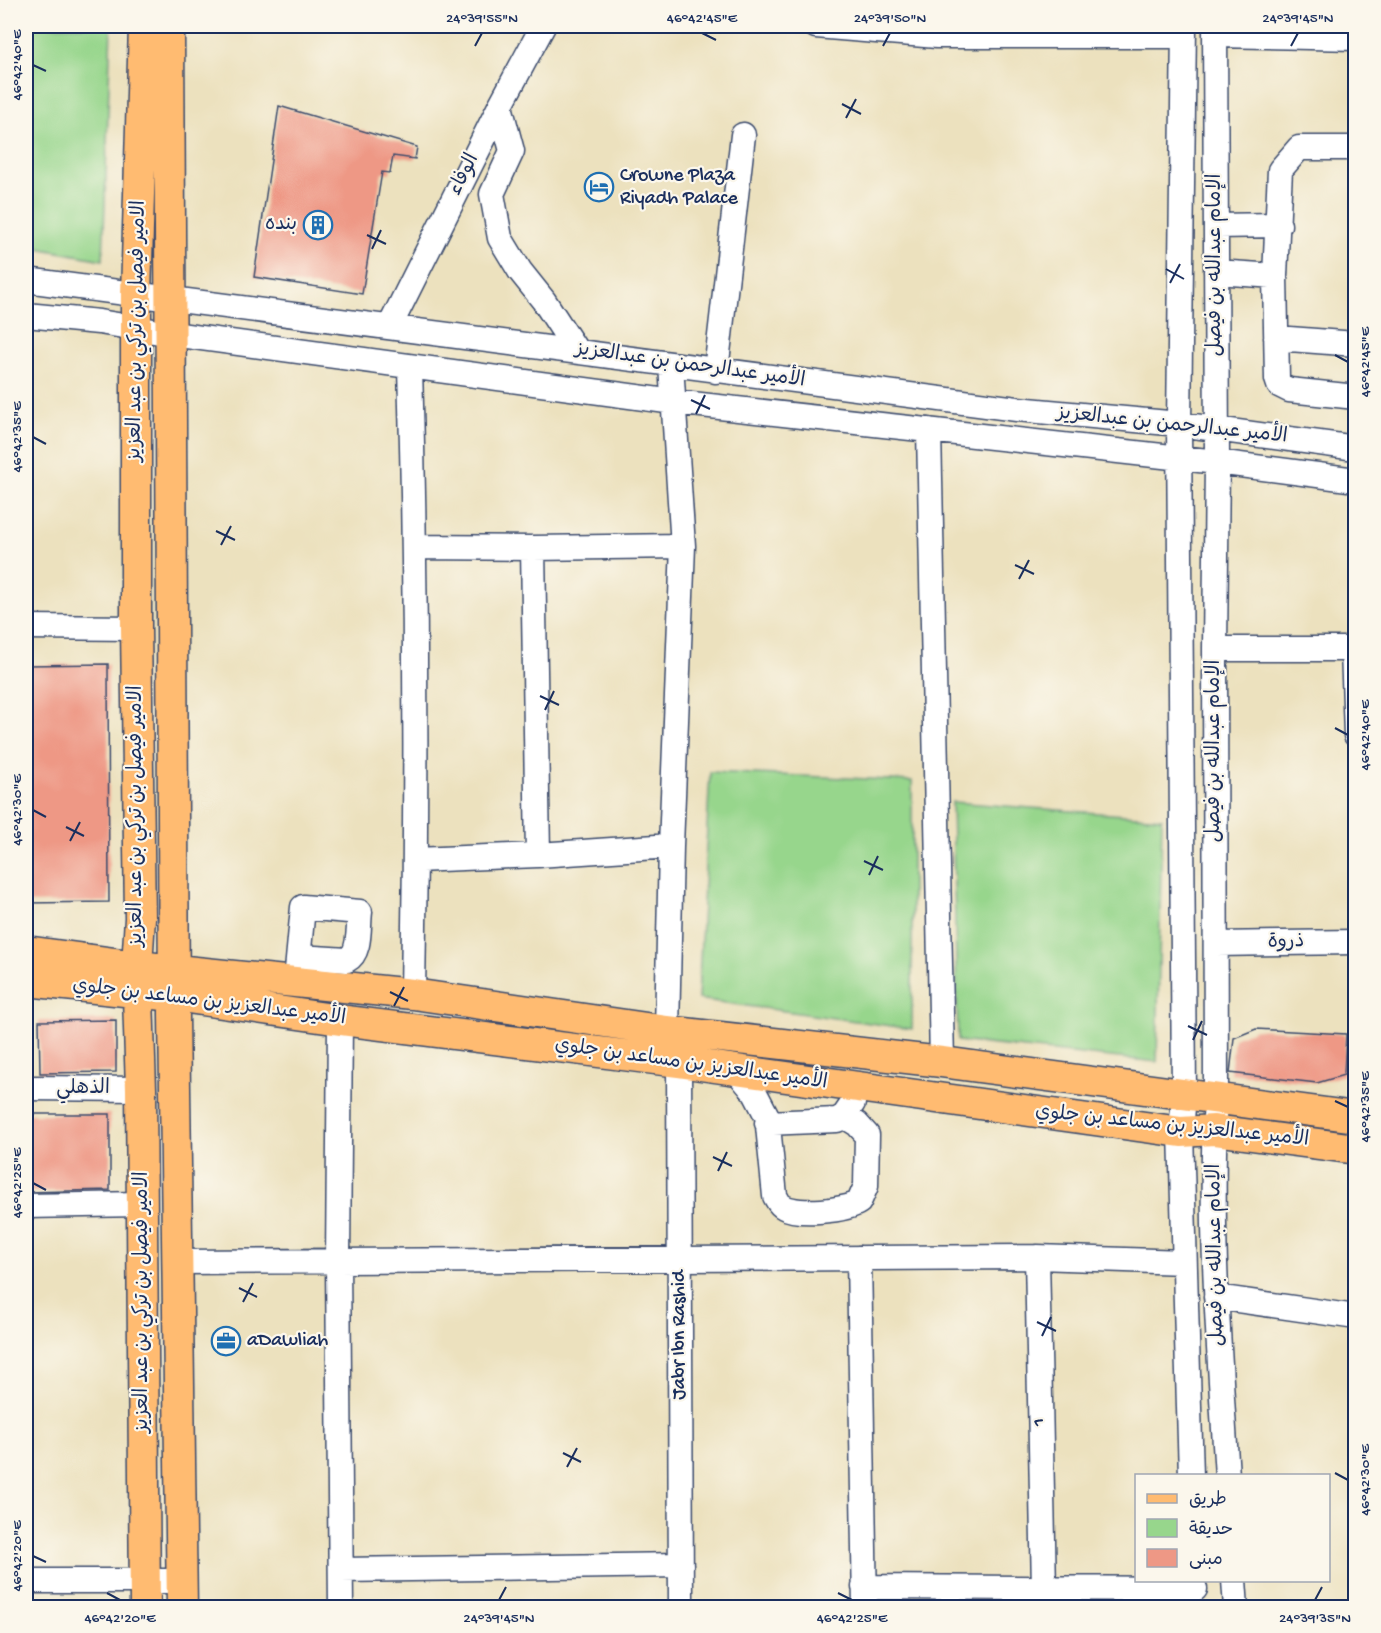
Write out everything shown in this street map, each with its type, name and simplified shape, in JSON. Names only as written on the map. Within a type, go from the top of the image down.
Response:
[{"type":"main road","name":"الامير فيصل بن تركي بن عبد العزيز","points":[[144,26],[136,295],[136,628],[145,1594]]},
{"type":"main road","name":"الامير فيصل بن تركي بن عبد العزيز","points":[[169,26],[174,983],[182,1594]]},
{"type":"main road","name":"الأمير عبدالعزيز بن مساعد بن جلوي","points":[[26,951],[138,980]]},
{"type":"main road","name":"الأمير عبدالعزيز بن مساعد بن جلوي","points":[[174,983],[297,969],[413,994],[667,1031],[942,1062],[1356,1117]]},
{"type":"main road","name":"الأمير عبدالعزيز بن مساعد بن جلوي","points":[[26,981],[138,980],[174,983],[340,1020],[678,1062],[1181,1132],[1214,1130],[1356,1149]]},
{"type":"street","name":"الوفاء","points":[[390,326],[500,106],[543,26]]},
{"type":"street","points":[[816,26],[929,31],[1184,31]]},
{"type":"street","points":[[1215,30],[1356,38]]},
{"type":"street","name":"الإمام عبدالله بن فيصل","points":[[1215,30],[1217,462],[1216,1097],[1214,1130],[1216,1297],[1227,1474]]},
{"type":"street","name":"الإمام عبدالله بن فيصل","points":[[1184,31],[1179,424],[1184,1095],[1181,1132],[1191,1474]]},
{"type":"street","points":[[500,106],[512,151],[492,194],[500,238],[520,271],[544,301],[576,350]]},
{"type":"street","points":[[716,371],[742,135]]},
{"type":"street","points":[[1356,148],[1299,148],[1281,170],[1275,276],[1277,379],[1280,385],[1289,390],[1356,396]]},
{"type":"street","points":[[1216,226],[1279,225]]},
{"type":"street","points":[[1216,272],[1275,276]]},
{"type":"street","name":"الأمير عبدالرحمن بن عبدالعزيز","points":[[26,280],[576,350],[671,365],[1006,408],[1179,424],[1356,448]]},
{"type":"street","name":"الأمير عبدالرحمن بن عبدالعزيز","points":[[26,315],[674,402],[1217,462],[1356,480]]},
{"type":"street","points":[[1276,338],[1356,344]]},
{"type":"street","points":[[667,1031],[671,846],[683,546],[671,365]]},
{"type":"street","points":[[410,367],[415,547],[416,860],[413,994]]},
{"type":"street","points":[[929,430],[942,1062]]},
{"type":"street","points":[[415,547],[683,546]]},
{"type":"street","points":[[533,548],[538,855]]},
{"type":"street","points":[[26,627],[136,628]]},
{"type":"street","points":[[1215,650],[1354,649],[1356,735]]},
{"type":"street","points":[[1181,741],[1185,753],[1193,759],[1200,760],[1211,753],[1215,737]]},
{"type":"street","points":[[1181,823],[1185,808],[1198,802],[1205,803],[1211,808],[1215,818]]},
{"type":"street","points":[[416,860],[671,846]]},
{"type":"street","name":"ذروة","points":[[1216,944],[1356,942]]},
{"type":"street","points":[[340,1020],[341,1608]]},
{"type":"street","name":"Jabr Ibn Rashid","points":[[678,1062],[681,1608]]},
{"type":"street","points":[[736,1070],[762,1104],[767,1123],[775,1196],[780,1204],[797,1211],[843,1208],[859,1202],[866,1186],[867,1135],[857,1124],[844,1116]]},
{"type":"street","name":"الذهلي","points":[[26,1088],[141,1089]]},
{"type":"street","points":[[767,1123],[837,1120],[844,1116],[861,1088]]},
{"type":"street","points":[[26,1206],[142,1204]]},
{"type":"street","points":[[178,1262],[1037,1257],[1184,1262]]},
{"type":"street","name":"1","points":[[1037,1257],[1044,1588]]},
{"type":"street","points":[[859,1258],[865,1597],[1044,1588],[1196,1592]]},
{"type":"street","points":[[1216,1297],[1356,1317]]},
{"type":"street","points":[[341,1570],[681,1565]]},
{"type":"street","points":[[26,1581],[145,1594],[182,1594]]},
{"type":"street","points":[[1234,1582],[1236,1608]]},
{"type":"green space","points":[[26,26],[111,26],[103,260],[26,246]]},
{"type":"green space","points":[[710,772],[912,781],[912,1029],[698,999]]},
{"type":"green space","points":[[952,802],[1162,818],[1157,1062],[958,1041]]},
{"type":"building","name":"بنده","points":[[279,106],[417,147],[415,159],[393,156],[390,173],[382,172],[362,294],[254,277]]},
{"type":"building","points":[[108,664],[109,902],[26,903],[26,665]]},
{"type":"building","points":[[116,1020],[116,1072],[40,1073],[39,1021]]},
{"type":"building","points":[[1256,1029],[1346,1034],[1344,1075],[1317,1083],[1230,1073],[1234,1038]]},
{"type":"building","points":[[26,1114],[110,1114],[110,1190],[26,1192]]},
{"type":"place","name":"Crowne Plaza Riyadh Palace","points":[[599,187]]},
{"type":"place","name":"بنده","points":[[318,225]]},
{"type":"place","name":"aDawliah","points":[[226,1341]]}]
